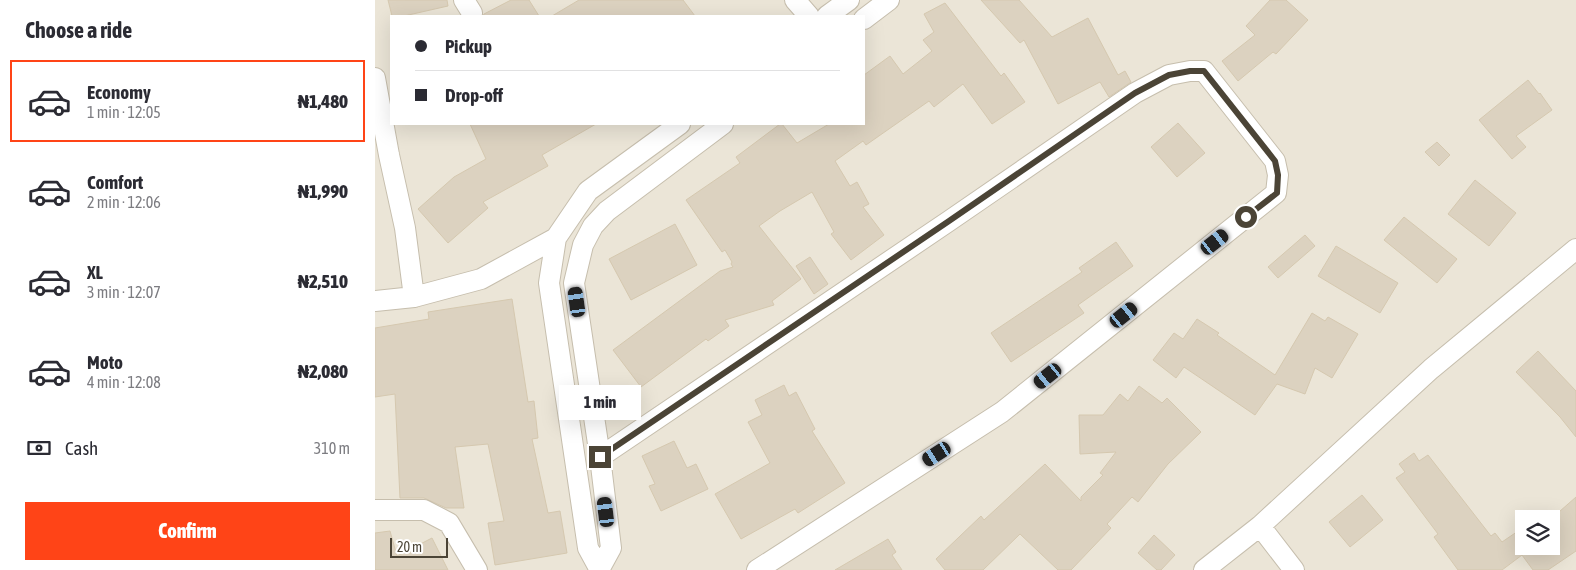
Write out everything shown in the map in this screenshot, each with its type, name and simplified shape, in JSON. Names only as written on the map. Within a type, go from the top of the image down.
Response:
[{"type":"street","points":[[795,0],[808,15]]},
{"type":"street","points":[[828,15],[849,0]]},
{"type":"street","points":[[865,18],[889,0]]},
{"type":"street","points":[[600,457],[1135,93],[1169,75],[1190,71],[1204,71],[1275,161],[1278,175],[1277,193],[1002,412],[757,570]]},
{"type":"street","points":[[375,78],[405,228],[414,297]]},
{"type":"street","points":[[600,569],[588,548],[549,283],[556,238],[588,192],[679,125]]},
{"type":"street","points":[[600,569],[611,548],[600,457],[574,283],[583,245],[593,226],[607,210],[722,125]]},
{"type":"street","points":[[375,301],[414,297],[481,279],[556,238]]},
{"type":"street","points":[[1204,570],[1260,526],[1431,369],[1576,249]]},
{"type":"street","points":[[375,510],[424,510],[449,522],[477,570]]},
{"type":"street","points":[[1260,526],[1293,570]]},
{"type":"shaded area","points":[[375,0],[1576,0],[1576,570],[375,570]]},
{"type":"building","points":[[388,0],[447,0],[448,6],[408,15],[392,15]]},
{"type":"building","points":[[511,0],[529,0],[538,15],[484,15]]},
{"type":"building","points":[[579,0],[683,0],[694,15],[554,15]]},
{"type":"building","points":[[981,0],[1019,0],[1052,37],[1088,18],[1118,75],[1125,71],[1131,82],[1109,97],[1100,82],[1058,104],[1024,40],[1020,43]]},
{"type":"building","points":[[1270,0],[1286,0],[1308,20],[1276,54],[1273,52],[1238,81],[1222,61],[1255,35],[1246,26]]},
{"type":"building","points":[[945,3],[1001,76],[1004,73],[1025,102],[992,124],[963,84],[934,107],[929,101],[866,145],[863,141],[835,161],[850,186],[857,182],[869,204],[863,207],[884,235],[851,260],[831,234],[834,232],[812,192],[780,211],[759,226],[801,279],[772,301],[774,305],[725,320],[729,326],[708,341],[706,339],[641,387],[613,350],[720,271],[733,267],[725,250],[722,252],[686,200],[740,163],[736,157],[779,125],[783,125],[797,143],[827,125],[865,125],[865,74],[890,56],[903,74],[932,51],[923,40],[934,32],[924,14]]},
{"type":"building","points":[[1528,80],[1552,110],[1516,136],[1526,147],[1512,159],[1479,120]]},
{"type":"building","points":[[1178,123],[1205,153],[1177,177],[1151,147]]},
{"type":"building","points":[[470,125],[594,125],[542,155],[548,166],[483,202],[488,208],[448,243],[418,209],[454,177],[486,159]]},
{"type":"building","points":[[1437,142],[1450,155],[1439,166],[1425,152]]},
{"type":"building","points":[[1475,180],[1516,213],[1489,246],[1448,214]]},
{"type":"building","points":[[1404,217],[1457,259],[1437,283],[1384,240]]},
{"type":"building","points":[[675,224],[697,265],[631,300],[609,259]]},
{"type":"building","points":[[1305,235],[1315,246],[1278,278],[1268,267]]},
{"type":"building","points":[[1116,242],[1133,266],[1078,305],[1084,313],[1011,362],[991,333],[1082,272],[1079,268]]},
{"type":"building","points":[[1336,246],[1398,283],[1380,313],[1318,276]]},
{"type":"building","points":[[810,257],[828,284],[814,294],[796,266]]},
{"type":"building","points":[[512,299],[528,402],[534,401],[538,438],[532,439],[548,513],[560,511],[567,553],[495,565],[488,523],[504,521],[488,444],[455,447],[464,508],[446,508],[424,498],[400,498],[395,394],[375,397],[375,328],[429,319],[428,312]]},
{"type":"building","points":[[1312,313],[1325,321],[1328,317],[1358,334],[1332,378],[1315,368],[1305,394],[1277,384],[1255,415],[1184,367],[1176,378],[1153,360],[1174,333],[1183,339],[1197,319],[1275,375]]},
{"type":"building","points":[[1538,351],[1576,391],[1576,437],[1560,417],[1516,372]]},
{"type":"building","points":[[784,385],[789,396],[796,392],[815,429],[812,431],[845,483],[798,513],[795,509],[741,539],[715,494],[770,463],[748,422],[762,415],[755,400]]},
{"type":"building","points":[[1139,386],[1162,403],[1167,398],[1201,432],[1168,464],[1138,502],[1132,497],[1107,524],[1111,528],[1071,570],[1058,570],[1020,534],[983,570],[945,570],[936,559],[981,516],[984,520],[1045,464],[1081,501],[1081,497],[1103,475],[1100,473],[1116,452],[1080,454],[1079,415],[1103,415],[1120,394],[1128,401]]},
{"type":"building","points":[[674,441],[687,468],[696,464],[708,489],[661,511],[649,486],[655,484],[642,456]]},
{"type":"building","points":[[1414,453],[1419,461],[1428,455],[1491,536],[1495,533],[1502,542],[1515,533],[1515,555],[1522,555],[1502,570],[1458,570],[1434,537],[1438,534],[1396,478],[1405,472],[1399,464]]},
{"type":"building","points":[[1362,495],[1383,520],[1350,547],[1329,522]]},
{"type":"building","points":[[1576,497],[1576,551],[1548,570],[1533,570],[1522,555],[1560,555],[1560,511]]},
{"type":"building","points":[[390,531],[397,556],[432,538],[448,570],[375,570],[375,533]]},
{"type":"building","points":[[1154,535],[1175,555],[1161,570],[1157,570],[1138,553]]},
{"type":"building","points":[[888,539],[896,552],[892,555],[902,570],[835,570]]},
{"type":"route","points":[[600,457],[1135,93],[1169,75],[1190,71],[1204,71],[1275,161],[1278,175],[1277,193],[1246,217]]}]
